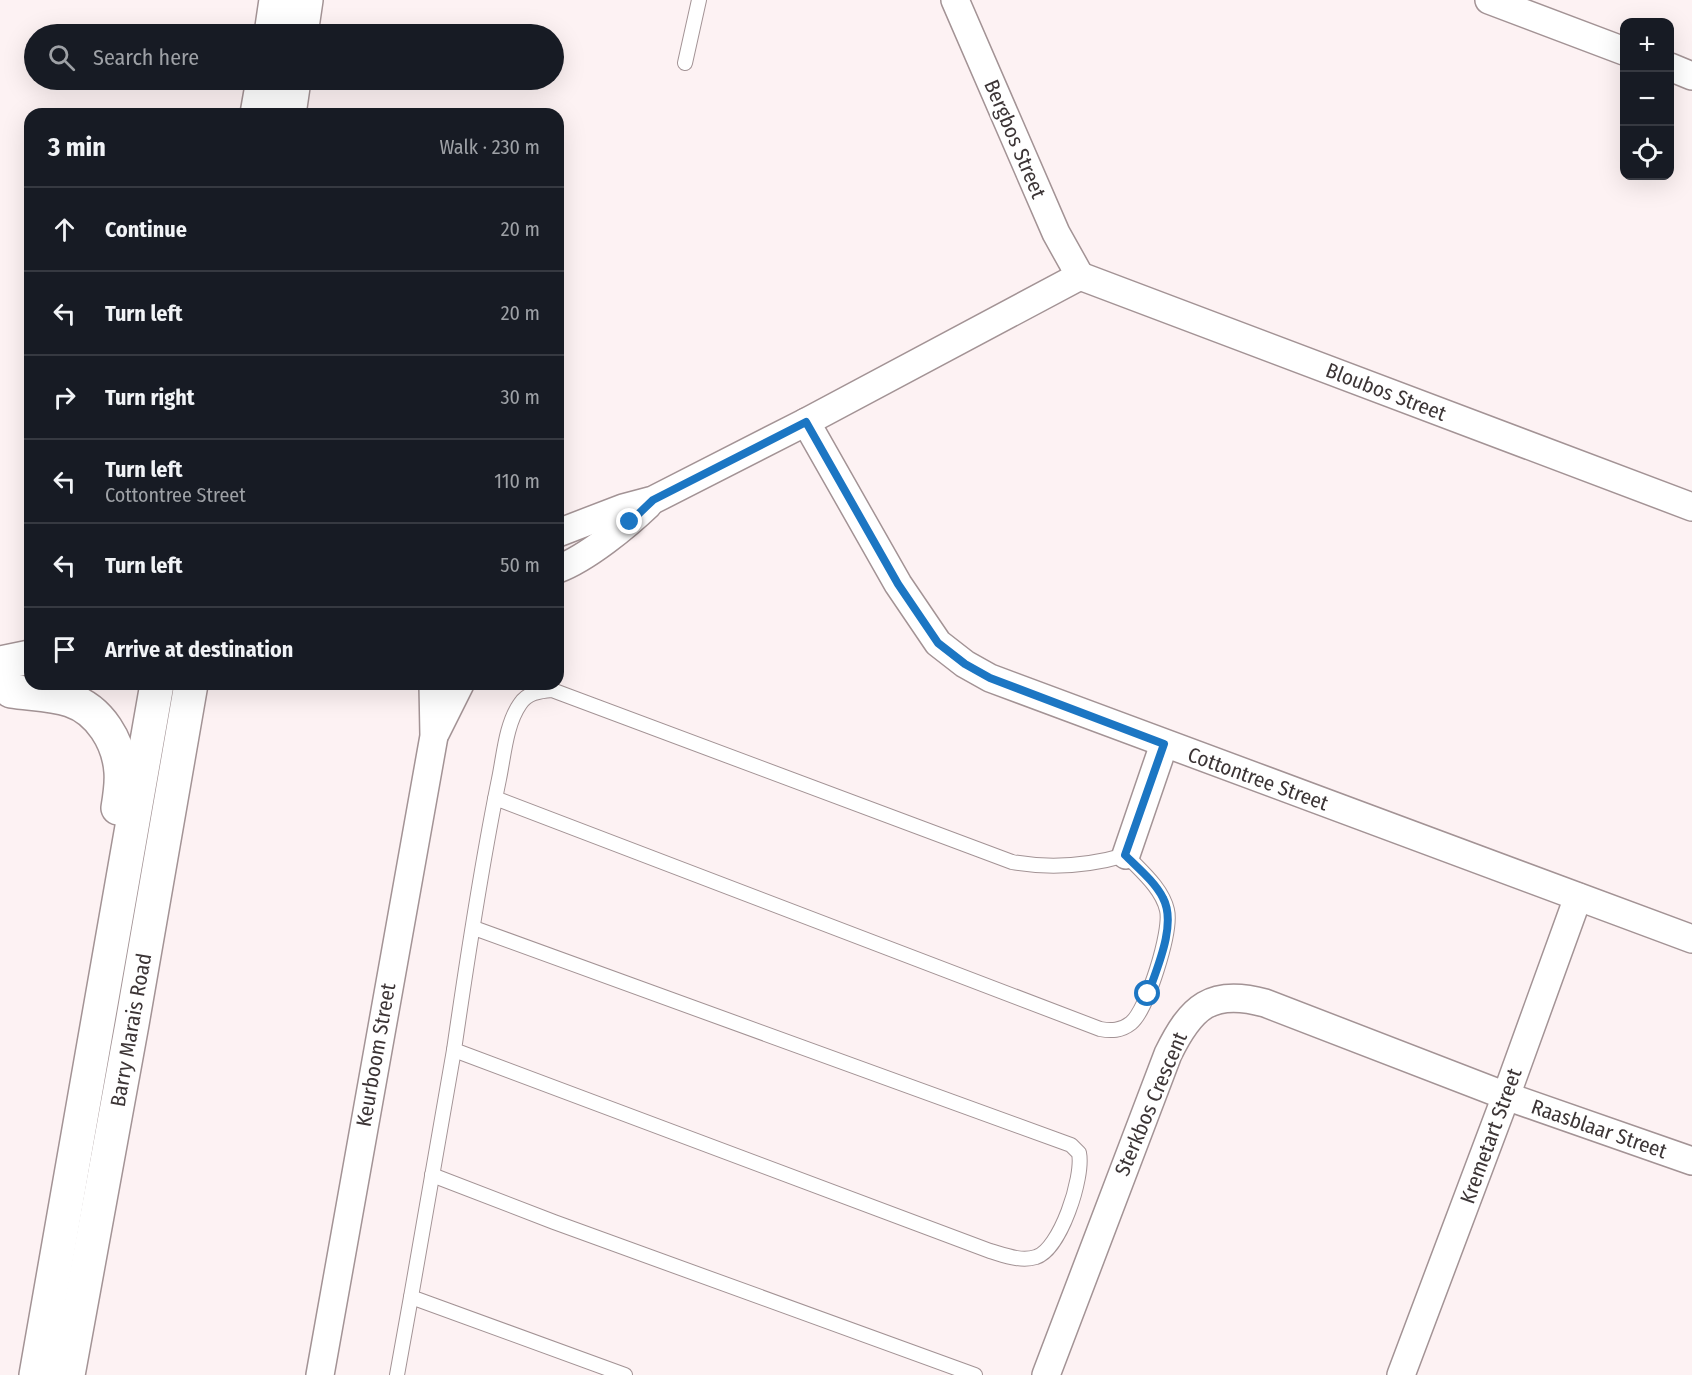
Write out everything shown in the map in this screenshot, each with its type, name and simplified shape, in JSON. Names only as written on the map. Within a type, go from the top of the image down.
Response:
[{"type":"main road","points":[[272,24],[276,0]]},
{"type":"main road","points":[[302,24],[306,0]]},
{"type":"main road","points":[[258,108],[261,90]]},
{"type":"main road","points":[[289,108],[292,90]]},
{"type":"main road","points":[[4,682],[24,663]]},
{"type":"main road","points":[[4,682],[24,683]]},
{"type":"main road","points":[[4,682],[24,688]]},
{"type":"main road","points":[[32,690],[71,701],[86,709],[100,720],[111,735],[118,753],[122,783],[99,940],[101,1010]]},
{"type":"main road","name":"Barry Marais Road","points":[[36,1375],[156,690]]},
{"type":"main road","name":"Barry Marais Road","points":[[68,1375],[190,690]]},
{"type":"street","name":"Bergbos Street","points":[[955,0],[1056,233],[1080,276]]},
{"type":"street","points":[[1489,0],[1620,49]]},
{"type":"street","points":[[1674,69],[1692,76]]},
{"type":"street","points":[[564,531],[623,508],[653,500],[806,422],[1080,276]]},
{"type":"street","name":"Bloubos Street","points":[[1080,276],[1692,507]]},
{"type":"street","name":"Cottontree Street","points":[[806,422],[898,584],[938,643],[965,664],[990,678],[1164,744],[1692,939]]},
{"type":"street","points":[[564,567],[630,522],[653,500]]},
{"type":"street","points":[[433,690],[434,735]]},
{"type":"street","points":[[434,735],[457,690]]},
{"type":"street","name":"Keurboom Street","points":[[320,1375],[434,735]]},
{"type":"street","points":[[1125,855],[1164,744]]},
{"type":"street","name":"Kremetart Street","points":[[1401,1375],[1578,897]]},
{"type":"street","name":"Sterkbos Crescent","points":[[1046,1375],[1168,1054],[1187,1019],[1208,1004],[1229,997],[1265,1003],[1506,1096]]},
{"type":"street","name":"Raasblaar Street","points":[[1506,1096],[1692,1161]]},
{"type":"lane","points":[[685,63],[699,0]]},
{"type":"lane","points":[[397,1375],[495,798],[511,724],[525,698],[541,691],[552,690],[1012,862],[1033,866],[1085,865],[1125,855],[1156,887],[1164,899],[1168,913],[1168,928],[1151,983],[1138,1015],[1123,1028],[1112,1030],[1089,1024],[495,798]]},
{"type":"lane","points":[[454,1050],[1009,1257],[1024,1259],[1035,1257],[1044,1253],[1052,1245],[1060,1233],[1080,1169],[1080,1153],[1063,1142],[474,928]]},
{"type":"lane","points":[[432,1175],[565,1226],[975,1375]]},
{"type":"lane","points":[[411,1296],[625,1375]]},
{"type":"route","points":[[630,522],[653,500],[806,422],[898,584],[923,623],[938,643],[951,655],[990,678],[1164,744],[1144,807],[1125,855],[1156,887],[1164,899],[1168,913],[1168,928],[1148,994]]}]
